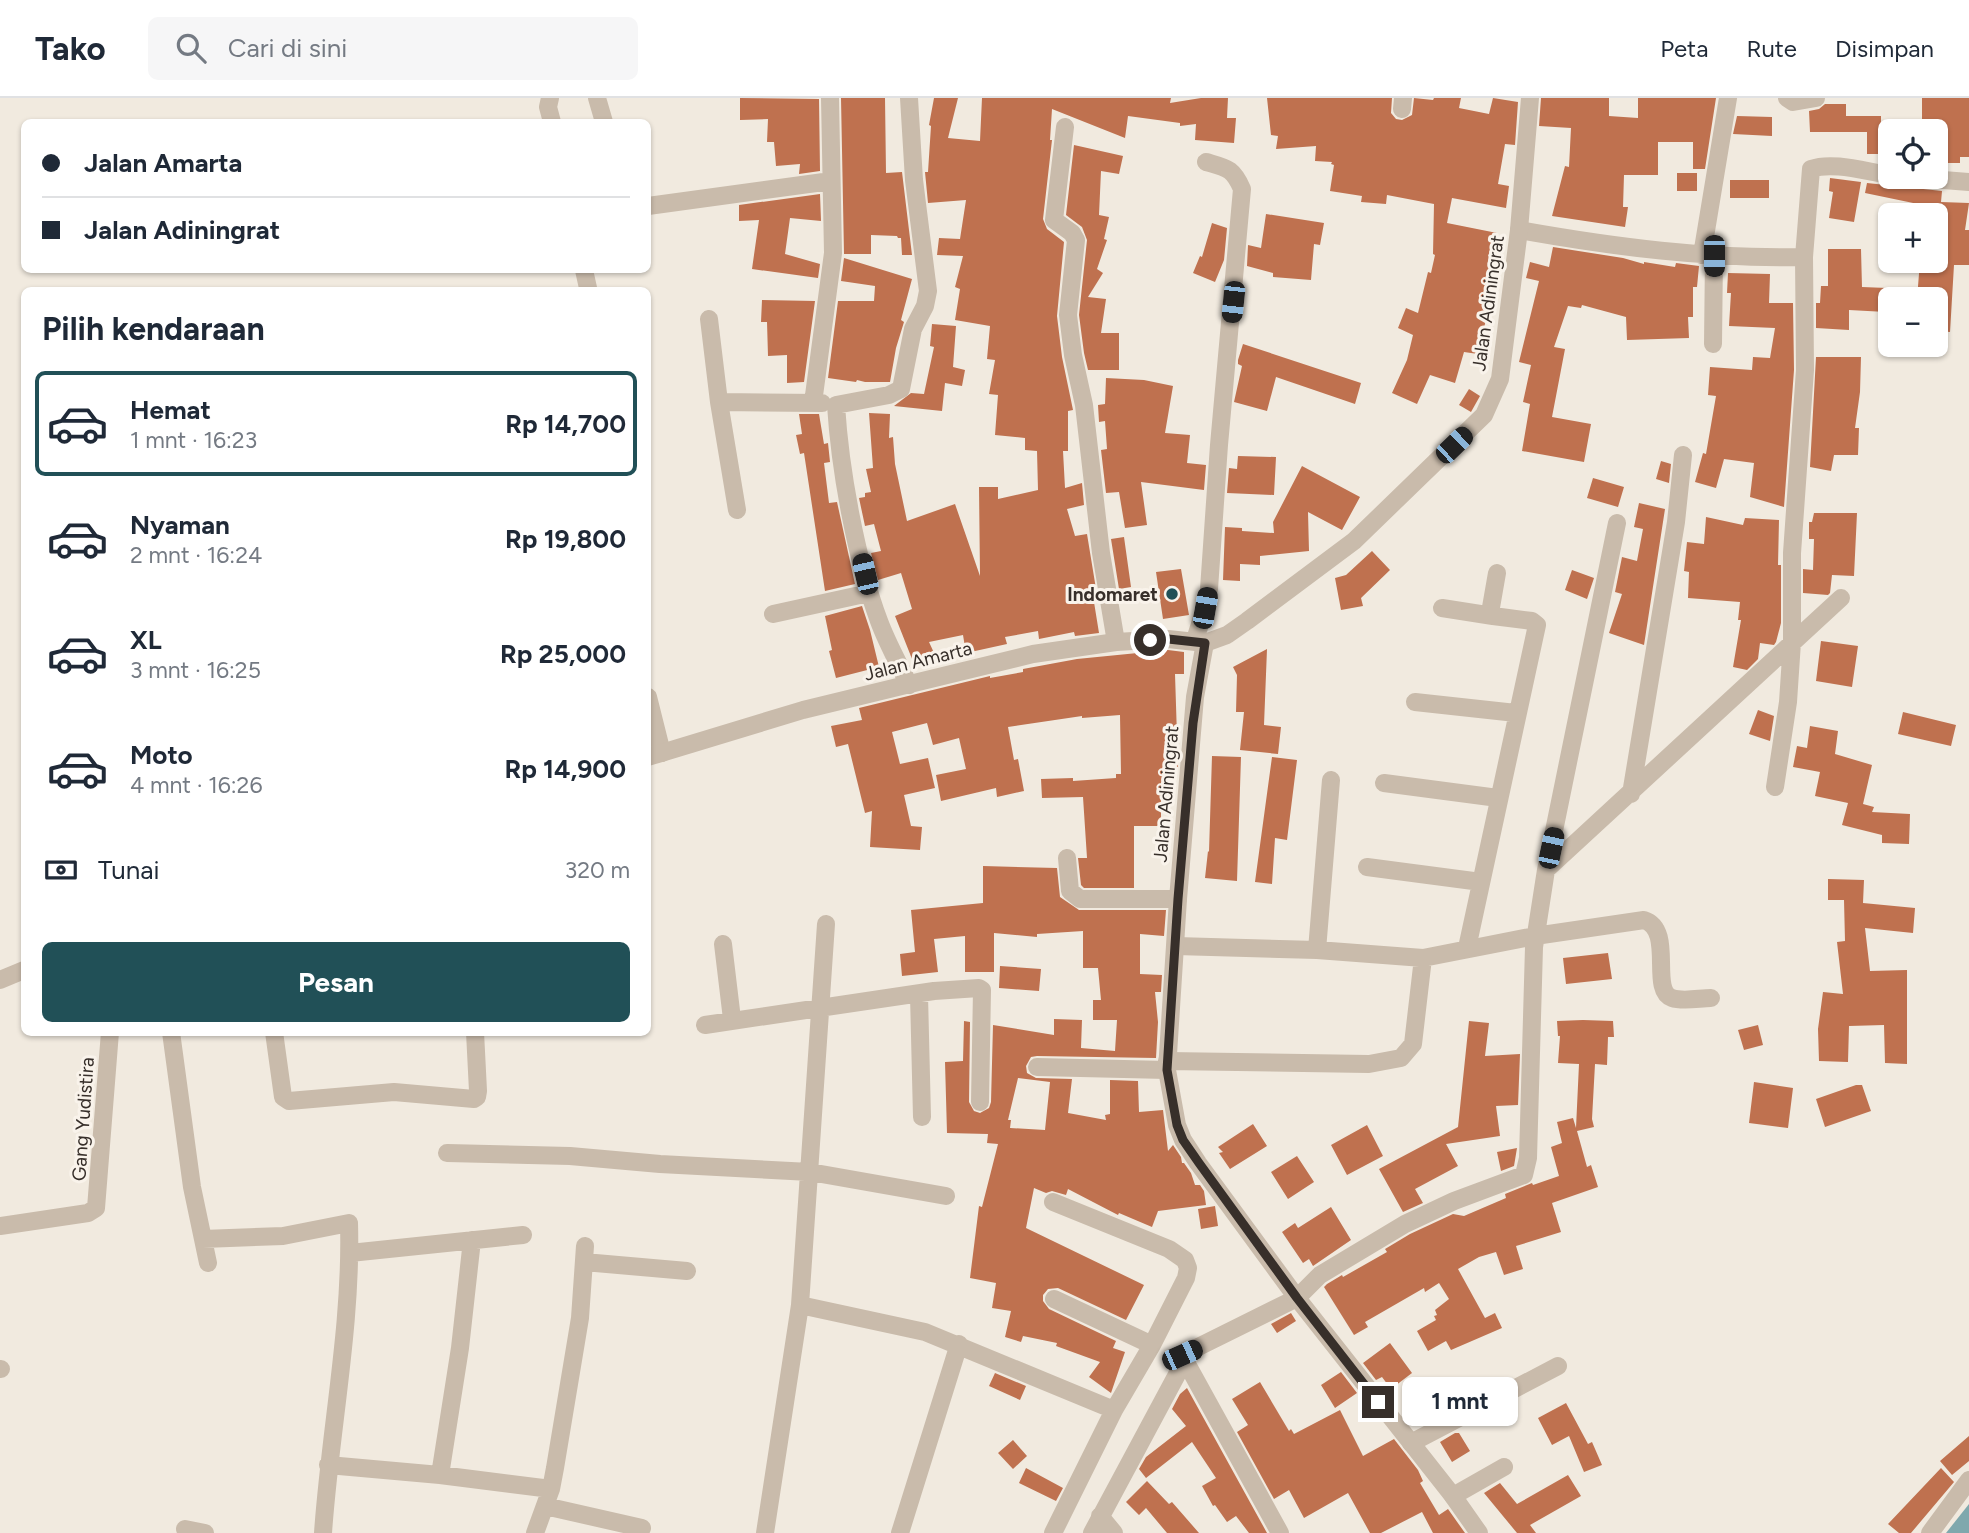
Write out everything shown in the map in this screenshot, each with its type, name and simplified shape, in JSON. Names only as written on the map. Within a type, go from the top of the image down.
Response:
[{"type":"street","points":[[550,98],[548,107],[551,119]]},
{"type":"street","points":[[597,98],[603,119]]},
{"type":"street","points":[[813,402],[833,253],[830,98]]},
{"type":"street","points":[[719,402],[813,402],[836,405],[889,395],[901,388],[913,329],[925,306],[928,291],[914,180],[909,98]]},
{"type":"street","name":"Jalan Adiningrat","points":[[1479,1533],[1297,1298],[1183,1140],[1177,1125],[1167,1066],[1200,641],[1227,635],[1354,541],[1485,415],[1500,379],[1520,230],[1530,98]]},
{"type":"street","points":[[1713,344],[1708,256],[1728,98]]},
{"type":"street","points":[[1787,98],[1793,102],[1816,98]]},
{"type":"street","points":[[1065,127],[1054,220],[1072,233],[1076,240],[1069,315],[1116,642]]},
{"type":"street","points":[[1200,641],[1209,589],[1214,495],[1242,189],[1229,168],[1206,162]]},
{"type":"street","points":[[1775,787],[1788,702],[1792,642],[1792,553],[1805,370],[1804,257],[1811,169],[1839,168],[1878,173]]},
{"type":"street","points":[[1948,180],[1969,182]]},
{"type":"street","points":[[651,206],[831,181]]},
{"type":"street","points":[[1520,230],[1601,244],[1708,256],[1804,257]]},
{"type":"street","points":[[709,319],[719,402],[737,510]]},
{"type":"street","points":[[836,405],[844,477],[869,593],[880,624],[909,685]]},
{"type":"street","points":[[1631,794],[1676,522],[1683,456]]},
{"type":"street","points":[[1182,1355],[1297,1298],[1320,1275],[1405,1224],[1524,1175],[1527,1171],[1535,936],[1617,523]]},
{"type":"street","points":[[1493,616],[1489,608],[1497,573]]},
{"type":"street","points":[[773,614],[869,593]]},
{"type":"street","points":[[1546,870],[1841,598]]},
{"type":"street","points":[[1442,608],[1532,621],[1537,625],[1467,948]]},
{"type":"street","name":"Jalan Amarta","points":[[655,755],[743,727],[1033,654],[1116,642],[1168,639],[1200,641]]},
{"type":"street","points":[[1415,702],[1516,713]]},
{"type":"street","points":[[651,722],[655,755]]},
{"type":"street","points":[[1317,950],[1331,780]]},
{"type":"street","points":[[1384,783],[1499,798]]},
{"type":"street","points":[[1067,858],[1070,891],[1080,899],[1178,899]]},
{"type":"street","points":[[1367,867],[1481,882]]},
{"type":"street","points":[[1176,946],[1317,950],[1423,958],[1535,936],[1649,922],[1657,931],[1663,987],[1668,995],[1674,999],[1711,998]]},
{"type":"street","points":[[765,1533],[800,1305],[826,924]]},
{"type":"street","points":[[723,944],[732,1019]]},
{"type":"street","points":[[1037,1067],[1369,1064],[1401,1058],[1413,1044],[1423,958]]},
{"type":"street","points":[[0,980],[21,971]]},
{"type":"street","points":[[705,1025],[732,1019],[979,988],[982,990],[980,1102]]},
{"type":"street","points":[[919,995],[922,1117]]},
{"type":"street","name":"Gang Yudistira","points":[[0,1226],[88,1213],[96,1208],[110,1036]]},
{"type":"street","points":[[172,1036],[191,1187],[208,1263]]},
{"type":"street","points":[[275,1036],[284,1097],[289,1101],[394,1092],[477,1097],[475,1036]]},
{"type":"street","points":[[447,1153],[570,1156],[810,1172],[946,1196]]},
{"type":"street","points":[[1053,1202],[1169,1249],[1185,1259],[1188,1268],[1186,1278],[1152,1345],[1115,1410],[1053,1533]]},
{"type":"street","points":[[203,1239],[283,1236],[349,1223],[350,1253],[323,1533]]},
{"type":"street","points":[[350,1253],[523,1235]]},
{"type":"street","points":[[440,1475],[460,1348],[472,1240]]},
{"type":"street","points":[[535,1533],[548,1497],[580,1318],[584,1254],[687,1271]]},
{"type":"street","points":[[1054,1299],[1152,1345]]},
{"type":"street","points":[[800,1305],[925,1332],[1115,1410]]},
{"type":"street","points":[[900,1533],[959,1344]]},
{"type":"street","points":[[1092,1533],[1181,1367],[1182,1355]]},
{"type":"street","points":[[1182,1355],[1280,1533]]},
{"type":"street","points":[[1411,1443],[1558,1366]]},
{"type":"street","points":[[328,1465],[440,1475],[548,1497],[642,1528]]},
{"type":"street","points":[[1453,1496],[1504,1467]]},
{"type":"street","points":[[1930,1533],[1969,1480]]},
{"type":"street","points":[[1100,1516],[1114,1533]]},
{"type":"street","points":[[184,1529],[205,1533]]},
{"type":"water","points":[[1969,1504],[1969,1533],[1946,1533]]},
{"type":"building","points":[[740,98],[819,99],[820,171],[799,174],[800,164],[776,166],[774,142],[767,142],[768,119],[740,120]]},
{"type":"building","points":[[841,98],[885,98],[886,173],[902,172],[912,255],[902,255],[901,238],[897,236],[871,235],[871,254],[844,254]]},
{"type":"building","points":[[934,98],[958,98],[948,138],[980,141],[982,98],[1171,98],[1170,103],[1201,98],[1228,98],[1227,118],[1236,118],[1234,143],[1195,140],[1196,124],[1180,126],[1180,123],[1128,116],[1125,138],[1052,109],[1052,140],[1043,219],[1047,229],[1064,242],[1057,316],[1073,410],[1068,411],[1068,451],[1063,451],[1065,488],[1082,483],[1084,505],[1067,509],[1075,536],[1087,534],[1097,595],[1093,596],[1099,633],[1075,636],[1074,632],[1039,639],[1038,631],[1005,637],[1007,644],[966,653],[963,635],[929,642],[935,655],[914,664],[895,616],[912,609],[901,573],[878,580],[871,553],[881,551],[874,524],[865,526],[859,498],[871,492],[866,469],[873,468],[869,413],[890,414],[889,438],[893,437],[895,464],[907,521],[955,504],[980,576],[979,487],[998,487],[998,499],[1038,490],[1037,451],[1025,450],[1025,438],[995,435],[998,395],[989,394],[995,360],[987,359],[990,326],[955,320],[960,289],[955,287],[963,256],[937,255],[939,238],[960,239],[966,200],[928,203],[925,172],[928,172],[929,125]]},
{"type":"building","points":[[1267,98],[1392,98],[1391,113],[1396,119],[1402,120],[1412,115],[1414,98],[1461,98],[1459,108],[1489,114],[1493,98],[1518,102],[1515,145],[1505,144],[1498,184],[1509,186],[1506,208],[1452,198],[1447,223],[1497,233],[1488,256],[1500,261],[1490,286],[1497,287],[1495,301],[1489,301],[1483,335],[1488,336],[1485,355],[1464,352],[1455,383],[1430,375],[1417,404],[1392,393],[1407,360],[1413,335],[1398,328],[1406,308],[1418,313],[1435,255],[1434,204],[1387,195],[1386,204],[1361,202],[1362,196],[1330,191],[1334,165],[1332,162],[1315,161],[1316,146],[1276,149],[1278,136],[1271,135]]},
{"type":"building","points":[[1541,98],[1609,98],[1609,116],[1638,118],[1638,98],[1716,98],[1705,169],[1693,169],[1693,142],[1658,142],[1658,175],[1624,175],[1623,207],[1628,207],[1625,227],[1552,216],[1565,166],[1569,167],[1571,128],[1539,126]]},
{"type":"building","points":[[1922,98],[1969,98],[1969,157],[1960,157],[1960,163],[1948,163],[1948,119],[1922,119]]},
{"type":"building","points":[[1825,104],[1846,104],[1846,116],[1881,116],[1881,119],[1878,119],[1878,154],[1867,154],[1867,132],[1810,132],[1809,111],[1819,109]]},
{"type":"building","points":[[1737,116],[1772,117],[1772,136],[1733,134]]},
{"type":"building","points":[[1074,145],[1123,156],[1119,174],[1101,171],[1099,215],[1109,217],[1104,239],[1107,240],[1097,269],[1103,273],[1088,297],[1106,299],[1101,333],[1119,333],[1119,370],[1088,370],[1084,353],[1079,315],[1087,240],[1082,227],[1066,215]]},
{"type":"building","points":[[1677,173],[1697,173],[1697,191],[1677,191]]},
{"type":"building","points":[[1830,178],[1861,182],[1854,222],[1829,218],[1833,192],[1829,191]]},
{"type":"building","points":[[1730,180],[1769,180],[1769,198],[1730,198]]},
{"type":"building","points":[[1867,183],[1878,184],[1878,189],[1942,191],[1941,202],[1969,203],[1965,230],[1969,230],[1969,265],[1954,265],[1950,332],[1948,287],[1918,287],[1919,273],[1948,273],[1948,203],[1913,203],[1865,193]]},
{"type":"building","points":[[820,194],[821,221],[790,218],[785,254],[820,264],[818,278],[752,269],[759,220],[739,221],[739,205]]},
{"type":"building","points":[[1266,214],[1324,223],[1320,245],[1314,244],[1311,280],[1273,277],[1273,273],[1247,266],[1248,245],[1261,248]]},
{"type":"building","points":[[1212,223],[1227,228],[1224,260],[1215,282],[1193,273],[1200,256],[1202,257]]},
{"type":"building","points":[[1553,247],[1644,264],[1675,267],[1676,263],[1699,266],[1697,287],[1693,287],[1693,317],[1688,317],[1689,338],[1627,340],[1626,317],[1582,305],[1581,308],[1568,306],[1554,347],[1565,349],[1552,417],[1591,424],[1584,462],[1522,451],[1530,404],[1523,402],[1531,365],[1519,362],[1539,281],[1526,278],[1530,262],[1549,267]]},
{"type":"building","points":[[1828,249],[1861,249],[1862,287],[1878,288],[1878,312],[1849,310],[1849,330],[1816,328],[1816,303],[1820,303],[1821,286],[1828,286]]},
{"type":"building","points":[[844,258],[912,279],[901,320],[904,322],[890,382],[856,382],[828,378],[838,301],[874,301],[875,286],[841,281]]},
{"type":"building","points":[[1728,273],[1770,274],[1769,303],[1793,303],[1794,370],[1784,507],[1750,497],[1754,463],[1724,459],[1716,488],[1695,482],[1703,453],[1706,454],[1716,396],[1708,395],[1710,367],[1752,370],[1753,357],[1770,358],[1775,328],[1729,326],[1731,293],[1727,293]]},
{"type":"building","points":[[762,300],[815,301],[804,382],[787,383],[787,355],[768,356],[767,322],[761,322]]},
{"type":"building","points":[[932,324],[956,326],[953,367],[965,370],[962,386],[945,383],[942,411],[894,406],[911,393],[924,394],[934,347],[930,346]]},
{"type":"building","points":[[1243,344],[1361,383],[1355,404],[1276,377],[1267,411],[1234,402],[1242,366],[1238,364],[1238,360]]},
{"type":"building","points":[[1816,357],[1861,357],[1855,428],[1859,428],[1858,455],[1834,455],[1831,471],[1810,467]]},
{"type":"building","points":[[1106,378],[1144,380],[1173,386],[1165,433],[1190,435],[1187,463],[1206,465],[1204,490],[1141,482],[1147,525],[1125,528],[1119,492],[1106,493],[1101,450],[1107,449],[1105,421],[1099,422],[1098,405],[1105,404]]},
{"type":"building","points":[[1469,389],[1480,396],[1471,412],[1459,405]]},
{"type":"building","points":[[799,414],[819,414],[824,444],[828,443],[830,462],[824,463],[829,503],[837,502],[855,584],[825,591],[804,453],[800,454],[796,435],[802,434]]},
{"type":"building","points":[[1238,456],[1276,457],[1274,495],[1227,493],[1229,468],[1237,469]]},
{"type":"building","points":[[1661,461],[1671,464],[1669,483],[1656,479]]},
{"type":"building","points":[[1302,466],[1360,497],[1342,530],[1308,512],[1309,551],[1260,556],[1260,565],[1240,564],[1240,581],[1223,580],[1225,527],[1274,533],[1273,522]]},
{"type":"building","points":[[1593,478],[1624,487],[1618,507],[1587,498]]},
{"type":"building","points":[[1639,503],[1665,509],[1644,645],[1609,633],[1622,594],[1615,592],[1622,557],[1637,561],[1643,529],[1634,527]]},
{"type":"building","points":[[1814,513],[1857,513],[1854,576],[1832,575],[1828,595],[1803,593],[1803,569],[1813,570],[1814,539],[1809,539],[1809,522],[1812,522]]},
{"type":"building","points":[[1706,517],[1743,525],[1745,518],[1779,520],[1781,623],[1774,645],[1760,643],[1758,659],[1747,670],[1733,667],[1741,620],[1738,620],[1740,602],[1688,598],[1689,572],[1684,571],[1687,542],[1704,544]]},
{"type":"building","points":[[1124,537],[1131,587],[1119,589],[1111,539]]},
{"type":"building","points":[[1372,551],[1390,570],[1361,598],[1363,606],[1341,610],[1335,578],[1346,575]]},
{"type":"building","name":"Indomaret","points":[[1181,569],[1189,615],[1163,619],[1156,572]]},
{"type":"building","points":[[1572,570],[1594,578],[1587,599],[1565,590]]},
{"type":"building","points":[[862,606],[879,667],[836,678],[829,651],[832,650],[825,616]]},
{"type":"building","points":[[1821,641],[1858,646],[1852,687],[1816,681]]},
{"type":"building","points":[[1267,649],[1264,725],[1281,727],[1278,754],[1240,750],[1244,712],[1236,712],[1237,675],[1233,667]]},
{"type":"building","points":[[1168,650],[1184,652],[1184,674],[1175,674],[1178,767],[1169,767],[1169,798],[1161,798],[1161,826],[1134,826],[1134,888],[1084,888],[1081,885],[1078,858],[1087,858],[1083,797],[1042,798],[1041,779],[1073,778],[1073,781],[1116,778],[1116,774],[1121,774],[1120,715],[1082,716],[1008,727],[1014,760],[1018,759],[1024,791],[997,797],[996,788],[941,801],[936,775],[966,769],[959,738],[933,745],[927,723],[892,732],[900,764],[928,758],[935,788],[904,795],[911,826],[922,827],[920,850],[870,847],[872,811],[865,813],[848,744],[836,747],[831,726],[862,720],[859,708],[990,676],[1023,672],[1023,669],[1077,659]]},
{"type":"building","points":[[1758,710],[1774,716],[1770,741],[1749,734]]},
{"type":"building","points":[[1903,712],[1956,725],[1951,746],[1898,734]]},
{"type":"building","points":[[1810,726],[1838,731],[1835,754],[1872,765],[1863,804],[1874,807],[1872,812],[1910,814],[1909,844],[1882,843],[1882,835],[1842,825],[1848,803],[1815,796],[1820,772],[1793,767],[1797,746],[1807,748]]},
{"type":"building","points":[[1212,756],[1241,757],[1237,881],[1205,878],[1209,852]]},
{"type":"building","points":[[1272,757],[1297,760],[1287,840],[1275,838],[1272,884],[1255,882]]},
{"type":"building","points":[[983,866],[1057,868],[1060,897],[1079,910],[1166,910],[1164,936],[1140,934],[1140,974],[1162,975],[1161,992],[1155,992],[1158,1022],[1156,1058],[1037,1056],[1031,1057],[1026,1066],[1027,1073],[1036,1078],[1072,1079],[1068,1113],[1106,1120],[1105,1115],[1110,1114],[1110,1080],[1138,1081],[1139,1112],[1163,1110],[1168,1151],[1173,1145],[1182,1163],[1191,1173],[1195,1185],[1200,1185],[1204,1191],[1206,1205],[1158,1211],[1152,1227],[1119,1213],[1118,1215],[1068,1189],[1066,1195],[1052,1191],[1046,1193],[1034,1188],[1026,1228],[1144,1285],[1126,1320],[1058,1288],[1048,1289],[1043,1295],[1043,1301],[1049,1309],[1116,1341],[1113,1348],[1125,1352],[1111,1393],[1089,1377],[1100,1362],[1056,1346],[1057,1343],[1023,1336],[1021,1342],[1005,1337],[1011,1311],[992,1308],[996,1283],[970,1278],[979,1206],[982,1207],[998,1144],[987,1143],[988,1134],[947,1133],[945,1062],[963,1061],[964,1021],[970,1022],[969,1102],[974,1111],[980,1113],[989,1108],[991,1102],[993,1025],[1054,1035],[1054,1019],[1082,1020],[1081,1048],[1115,1051],[1117,1020],[1093,1020],[1093,1000],[1101,1000],[1098,968],[1083,968],[1083,931],[1037,934],[1037,937],[994,933],[994,972],[965,972],[965,936],[934,939],[938,972],[902,976],[900,954],[915,952],[911,910],[983,903]],"holes":[[[1018,1078],[1050,1082],[1045,1130],[1010,1128],[1011,1120],[1008,1120]]]},
{"type":"building","points":[[1828,879],[1864,880],[1863,903],[1915,908],[1913,933],[1865,928],[1870,971],[1907,970],[1907,1064],[1885,1063],[1884,1025],[1849,1026],[1848,1062],[1819,1061],[1818,1029],[1823,992],[1843,994],[1837,942],[1845,941],[1844,900],[1828,900]]},
{"type":"building","points":[[1608,953],[1612,979],[1566,984],[1563,958]]},
{"type":"building","points":[[1000,966],[1041,969],[1039,991],[999,988]]},
{"type":"building","points":[[1469,1021],[1489,1023],[1485,1056],[1520,1054],[1518,1105],[1496,1106],[1500,1136],[1446,1144],[1458,1166],[1415,1189],[1423,1203],[1403,1212],[1379,1169],[1458,1127]]},
{"type":"building","points":[[1557,1021],[1613,1021],[1614,1037],[1608,1037],[1607,1065],[1595,1064],[1592,1119],[1594,1127],[1577,1131],[1587,1167],[1591,1165],[1598,1187],[1552,1203],[1561,1232],[1516,1246],[1523,1269],[1504,1275],[1496,1252],[1479,1257],[1458,1269],[1485,1318],[1495,1313],[1502,1328],[1451,1350],[1446,1341],[1428,1351],[1417,1331],[1436,1320],[1435,1310],[1449,1299],[1439,1283],[1425,1292],[1424,1288],[1365,1322],[1368,1327],[1354,1335],[1324,1287],[1327,1284],[1387,1252],[1385,1249],[1410,1234],[1453,1214],[1464,1216],[1506,1198],[1505,1194],[1532,1183],[1533,1185],[1559,1176],[1551,1147],[1562,1143],[1557,1122],[1573,1118],[1576,1128],[1579,1064],[1558,1063],[1560,1036]]},
{"type":"building","points":[[1758,1025],[1763,1045],[1744,1050],[1738,1030]]},
{"type":"building","points":[[1754,1082],[1793,1088],[1788,1128],[1749,1123]]},
{"type":"building","points":[[1862,1085],[1871,1111],[1825,1127],[1816,1099]]},
{"type":"building","points":[[1253,1124],[1267,1146],[1230,1169],[1218,1147]]},
{"type":"building","points":[[1367,1125],[1383,1156],[1347,1175],[1331,1145]]},
{"type":"building","points":[[1517,1148],[1514,1166],[1501,1171],[1497,1152]]},
{"type":"building","points":[[1297,1156],[1314,1182],[1288,1199],[1271,1172]]},
{"type":"building","points":[[1215,1206],[1218,1226],[1201,1229],[1198,1209]]},
{"type":"building","points":[[1331,1207],[1351,1240],[1313,1266],[1309,1259],[1303,1263],[1282,1232],[1295,1223],[1298,1228]]},
{"type":"building","points":[[1291,1313],[1296,1321],[1277,1333],[1271,1324]]},
{"type":"building","points":[[1390,1343],[1412,1373],[1391,1389],[1382,1377],[1376,1380],[1363,1363]]},
{"type":"building","points":[[1341,1372],[1357,1393],[1335,1408],[1321,1385]]},
{"type":"building","points":[[995,1373],[1026,1386],[1020,1400],[989,1386]]},
{"type":"building","points":[[1260,1382],[1289,1431],[1291,1429],[1294,1434],[1340,1410],[1363,1456],[1394,1439],[1418,1470],[1423,1481],[1420,1483],[1439,1515],[1448,1509],[1465,1533],[1433,1533],[1422,1512],[1381,1533],[1370,1533],[1348,1493],[1304,1518],[1289,1490],[1274,1499],[1237,1432],[1248,1425],[1232,1399]]},
{"type":"building","points":[[1187,1388],[1267,1533],[1249,1533],[1236,1516],[1227,1522],[1215,1505],[1213,1506],[1202,1486],[1216,1478],[1192,1442],[1146,1478],[1139,1469],[1146,1457],[1186,1426],[1172,1409],[1180,1394]]},
{"type":"building","points":[[1566,1403],[1588,1444],[1592,1442],[1602,1465],[1584,1472],[1569,1436],[1552,1445],[1538,1418]]},
{"type":"building","points":[[1459,1433],[1470,1451],[1452,1462],[1440,1442]]},
{"type":"building","points":[[1969,1436],[1969,1461],[1952,1475],[1940,1461]]},
{"type":"building","points":[[1013,1440],[1027,1456],[1013,1469],[998,1453]]},
{"type":"building","points":[[1026,1468],[1063,1488],[1056,1501],[1019,1483]]},
{"type":"building","points":[[1941,1468],[1954,1482],[1911,1533],[1899,1533],[1888,1524]]},
{"type":"building","points":[[1568,1475],[1581,1496],[1530,1525],[1536,1533],[1517,1533],[1484,1493],[1500,1483],[1517,1504]]},
{"type":"building","points":[[1147,1481],[1169,1504],[1172,1502],[1199,1533],[1167,1533],[1146,1508],[1139,1515],[1126,1502]]},
{"type":"place","name":"Indomaret","points":[[1172,594]]},
{"type":"route","points":[[1150,640],[1195,640],[1205,643],[1195,697],[1167,1070],[1177,1125],[1183,1140],[1199,1163],[1297,1298],[1378,1402]]}]
